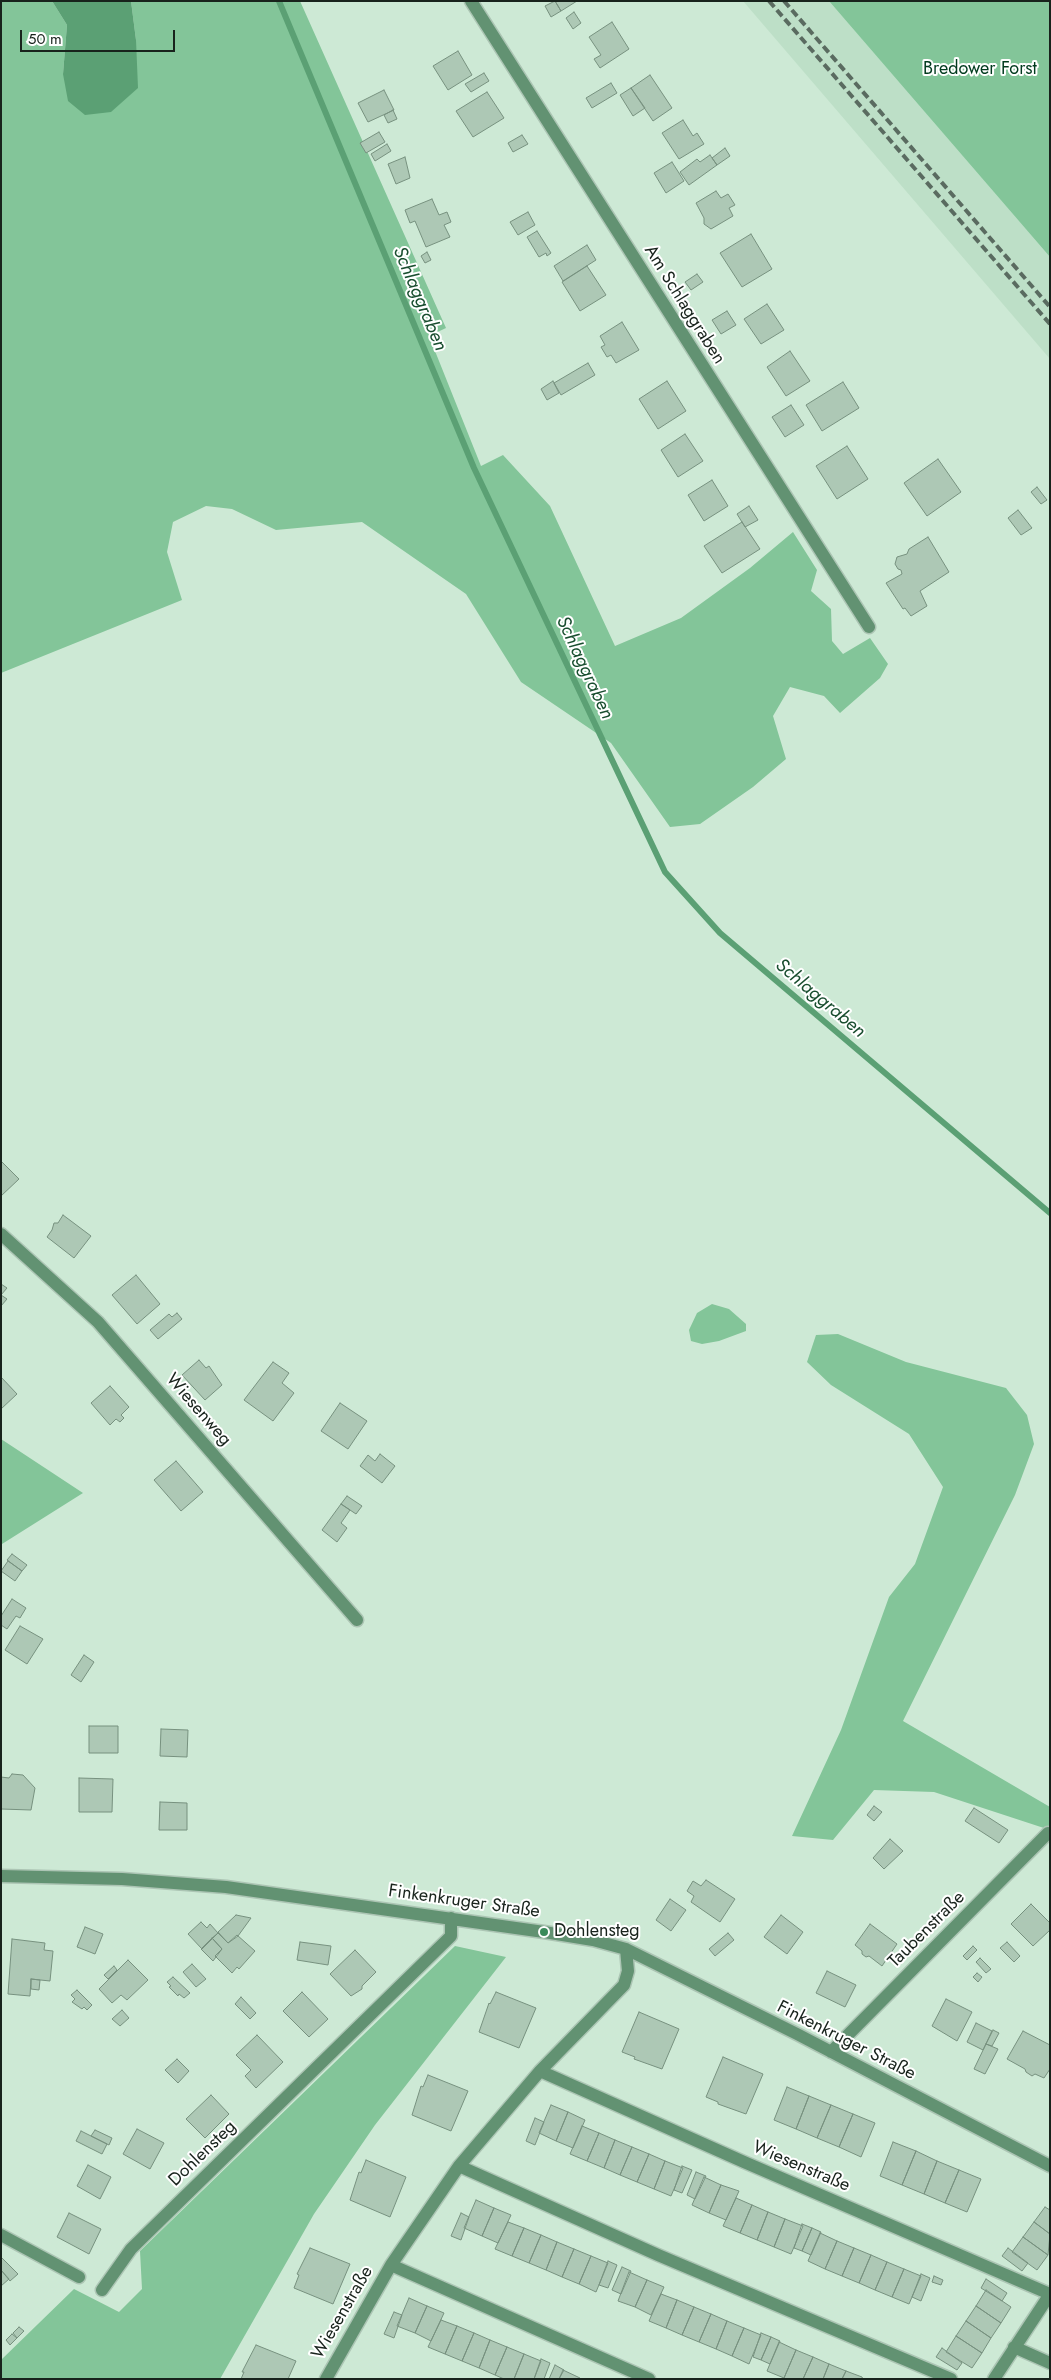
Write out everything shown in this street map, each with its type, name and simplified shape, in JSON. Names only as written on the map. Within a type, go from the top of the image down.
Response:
[{"type":"street","name":"Am Schlaggraben","points":[[471,1],[869,627]]},
{"type":"street","name":"Wiesenweg","points":[[1,1234],[98,1322],[357,1620]]},
{"type":"street","name":"Taubenstraße","points":[[831,2052],[1048,1832]]},
{"type":"street","name":"Finkenkruger Straße","points":[[1,1876],[122,1879],[226,1887],[593,1940],[626,1949],[831,2052],[1050,2166]]},
{"type":"street","name":"Dohlensteg","points":[[102,2290],[131,2249],[451,1936],[451,1918]]},
{"type":"street","name":"Wiesenstraße","points":[[326,2379],[391,2265],[459,2166],[540,2071],[624,1985],[628,1971],[626,1949]]},
{"type":"street","name":"Wiesenstraße","points":[[540,2071],[744,2162],[1050,2294]]},
{"type":"street","points":[[459,2166],[644,2249],[951,2379]]},
{"type":"street","points":[[1,2235],[79,2277]]},
{"type":"street","name":"Wiesenstraße","points":[[391,2265],[649,2379]]},
{"type":"street","points":[[994,2379],[1050,2294]]},
{"type":"street","points":[[1014,2347],[1050,2363]]},
{"type":"shaded area","points":[[52,1],[131,1],[136,40],[138,88],[111,112],[85,115],[68,101],[63,74],[67,25]]},
{"type":"shaded area","points":[[743,1],[829,1],[1050,257],[1050,359]]},
{"type":"green space","points":[[1,1],[52,1],[67,25],[63,74],[136,40],[131,1],[300,1],[446,328],[429,336],[481,466],[503,455],[550,506],[615,646],[681,618],[750,568],[793,532],[817,570],[811,591],[831,609],[832,641],[843,654],[870,638],[888,664],[880,678],[840,713],[824,696],[790,687],[773,716],[786,759],[753,787],[700,824],[670,827],[611,743],[521,682],[466,594],[362,522],[276,530],[232,509],[206,506],[173,522],[167,552],[182,600],[1,673]]},
{"type":"green space","name":"Bredower Forst","points":[[829,1],[1050,1],[1050,257]]},
{"type":"green space","points":[[712,1304],[729,1309],[746,1324],[746,1331],[719,1341],[702,1344],[691,1341],[689,1330],[697,1313]]},
{"type":"green space","points":[[838,1334],[906,1362],[1006,1388],[1027,1415],[1034,1444],[1015,1495],[903,1721],[1050,1807],[1050,1830],[934,1792],[874,1790],[833,1840],[792,1836],[841,1730],[889,1597],[915,1564],[943,1487],[909,1434],[831,1385],[807,1362],[816,1335]]},
{"type":"green space","points":[[1,1439],[83,1493],[2,1544],[1,1544]]},
{"type":"green space","points":[[455,1946],[506,1957],[375,2125],[314,2214],[220,2379],[1,2379],[1,2360],[74,2289],[119,2312],[142,2289],[140,2251]]},
{"type":"building","points":[[555,1],[561,11],[551,17],[545,6]]},
{"type":"building","points":[[555,1],[577,1],[561,11]]},
{"type":"building","points":[[574,12],[581,23],[573,29],[566,18]]},
{"type":"building","points":[[612,22],[629,49],[600,68],[594,59],[601,55],[589,37]]},
{"type":"building","points":[[458,51],[472,75],[448,90],[433,66]]},
{"type":"building","points":[[484,73],[489,81],[471,92],[465,84]]},
{"type":"building","points":[[650,75],[672,108],[653,121],[631,88]]},
{"type":"building","points":[[611,83],[617,93],[592,108],[586,98]]},
{"type":"building","points":[[631,88],[645,108],[633,116],[620,95]]},
{"type":"building","points":[[384,90],[394,110],[368,122],[358,103]]},
{"type":"building","points":[[487,92],[504,118],[473,137],[456,111]]},
{"type":"building","points":[[393,110],[397,119],[388,123],[384,115]]},
{"type":"building","points":[[683,120],[693,136],[697,133],[704,144],[679,159],[662,133]]},
{"type":"building","points":[[379,132],[385,142],[366,153],[360,143]]},
{"type":"building","points":[[522,135],[528,144],[513,152],[508,143]]},
{"type":"building","points":[[387,144],[391,151],[375,161],[371,154]]},
{"type":"building","points":[[725,148],[730,156],[717,165],[712,158]]},
{"type":"building","points":[[710,155],[717,165],[689,185],[680,172],[697,159],[700,162]]},
{"type":"building","points":[[405,157],[410,178],[396,184],[388,164]]},
{"type":"building","points":[[672,162],[684,181],[666,193],[654,173]]},
{"type":"building","points":[[716,191],[721,198],[728,194],[735,205],[729,208],[733,216],[711,229],[704,224],[704,218],[696,203]]},
{"type":"building","points":[[432,199],[439,215],[447,212],[451,222],[444,225],[450,237],[426,247],[415,221],[410,223],[405,210]]},
{"type":"building","points":[[528,212],[535,225],[518,235],[510,222]]},
{"type":"building","points":[[537,231],[551,253],[547,256],[546,253],[539,257],[527,237]]},
{"type":"building","points":[[751,234],[772,269],[742,287],[720,253]]},
{"type":"building","points":[[587,245],[596,260],[563,281],[554,266]]},
{"type":"building","points":[[427,252],[431,260],[425,263],[421,256]]},
{"type":"building","points":[[587,266],[606,295],[580,311],[562,282]]},
{"type":"building","points":[[697,274],[703,282],[691,290],[685,282]]},
{"type":"building","points":[[767,304],[784,330],[761,344],[744,319]]},
{"type":"building","points":[[727,311],[736,325],[721,334],[712,320]]},
{"type":"building","points":[[622,322],[639,350],[616,363],[611,355],[607,357],[601,347],[605,345],[600,336]]},
{"type":"building","points":[[790,351],[810,381],[786,396],[767,367]]},
{"type":"building","points":[[588,363],[595,375],[561,395],[554,383]]},
{"type":"building","points":[[553,381],[559,393],[547,400],[541,389]]},
{"type":"building","points":[[667,381],[686,411],[658,429],[639,399]]},
{"type":"building","points":[[843,382],[859,408],[822,431],[806,405]]},
{"type":"building","points":[[791,405],[804,425],[785,437],[772,417]]},
{"type":"building","points":[[685,434],[703,461],[678,477],[661,450]]},
{"type":"building","points":[[847,446],[868,479],[837,499],[816,466]]},
{"type":"building","points":[[938,459],[961,492],[927,516],[904,483]]},
{"type":"building","points":[[712,480],[728,506],[704,521],[688,495]]},
{"type":"building","points":[[1037,487],[1047,500],[1041,504],[1031,492]]},
{"type":"building","points":[[749,506],[758,520],[745,527],[737,514]]},
{"type":"building","points":[[1018,510],[1032,528],[1021,535],[1008,518]]},
{"type":"building","points":[[742,522],[760,549],[722,573],[704,546]]},
{"type":"building","points":[[928,537],[949,572],[920,591],[927,606],[911,616],[905,608],[903,609],[886,583],[902,574],[895,564],[897,557],[907,554],[909,549]]},
{"type":"building","points":[[1,1161],[19,1179],[1,1196]]},
{"type":"building","points":[[63,1215],[91,1236],[74,1258],[47,1237],[54,1223],[58,1223]]},
{"type":"building","points":[[136,1275],[160,1304],[137,1324],[112,1295]]},
{"type":"building","points":[[1,1284],[7,1288],[1,1295]]},
{"type":"building","points":[[1,1295],[7,1299],[1,1306]]},
{"type":"building","points":[[177,1313],[182,1319],[158,1339],[150,1330],[169,1314],[172,1317]]},
{"type":"building","points":[[199,1360],[206,1368],[209,1366],[222,1385],[205,1400],[182,1375]]},
{"type":"building","points":[[273,1362],[289,1373],[282,1383],[294,1393],[273,1421],[244,1400]]},
{"type":"building","points":[[1,1377],[17,1394],[1,1409]]},
{"type":"building","points":[[110,1386],[129,1407],[121,1415],[124,1418],[120,1422],[116,1419],[110,1425],[91,1403]]},
{"type":"building","points":[[340,1403],[367,1421],[348,1449],[321,1431]]},
{"type":"building","points":[[380,1454],[395,1466],[382,1483],[360,1466],[368,1455],[375,1461]]},
{"type":"building","points":[[176,1461],[203,1492],[181,1511],[154,1480]]},
{"type":"building","points":[[347,1496],[362,1506],[356,1514],[341,1504]]},
{"type":"building","points":[[341,1504],[350,1510],[341,1523],[347,1528],[337,1542],[322,1530]]},
{"type":"building","points":[[12,1554],[27,1565],[22,1571],[7,1560]]},
{"type":"building","points":[[8,1561],[22,1571],[15,1581],[1,1571]]},
{"type":"building","points":[[12,1599],[26,1608],[20,1618],[16,1616],[7,1629],[1,1625],[1,1616]]},
{"type":"building","points":[[20,1626],[43,1639],[27,1664],[5,1650]]},
{"type":"building","points":[[84,1655],[94,1662],[81,1682],[71,1675]]},
{"type":"building","points":[[89,1726],[118,1726],[118,1753],[89,1753]]},
{"type":"building","points":[[161,1729],[188,1730],[187,1757],[160,1756]]},
{"type":"building","points":[[12,1774],[23,1775],[35,1788],[31,1810],[1,1809],[1,1777],[9,1778]]},
{"type":"building","points":[[79,1778],[113,1779],[112,1812],[79,1812]]},
{"type":"building","points":[[160,1802],[187,1803],[187,1830],[159,1830]]},
{"type":"building","points":[[874,1806],[882,1812],[874,1821],[867,1815]]},
{"type":"building","points":[[974,1808],[1008,1830],[999,1843],[965,1821]]},
{"type":"building","points":[[890,1839],[903,1851],[884,1869],[873,1858]]},
{"type":"building","points":[[706,1880],[735,1899],[720,1922],[691,1902],[694,1896],[687,1891],[693,1881],[701,1886]]},
{"type":"building","points":[[670,1899],[686,1910],[671,1931],[656,1920]]},
{"type":"building","points":[[1031,1904],[1050,1923],[1050,1930],[1033,1946],[1011,1924]]},
{"type":"building","points":[[236,1915],[251,1918],[238,1936],[228,1943],[218,1932]]},
{"type":"building","points":[[781,1915],[803,1932],[787,1954],[764,1937]]},
{"type":"building","points":[[201,1922],[207,1928],[210,1924],[218,1933],[202,1949],[188,1934]]},
{"type":"building","points":[[870,1924],[897,1944],[882,1966],[869,1956],[866,1957],[862,1954],[862,1951],[855,1945]]},
{"type":"building","points":[[85,1927],[103,1934],[95,1954],[77,1947]]},
{"type":"building","points":[[218,1933],[228,1943],[237,1935],[255,1951],[239,1969],[237,1967],[232,1973],[215,1956],[222,1949],[212,1938]]},
{"type":"building","points":[[728,1933],[734,1940],[715,1956],[709,1949]]},
{"type":"building","points":[[212,1938],[222,1949],[213,1961],[201,1949]]},
{"type":"building","points":[[12,1939],[45,1943],[44,1950],[53,1951],[50,1981],[31,1979],[30,1996],[8,1994]]},
{"type":"building","points":[[300,1942],[331,1946],[328,1965],[297,1960]]},
{"type":"building","points":[[1007,1942],[1020,1956],[1014,1962],[1000,1948]]},
{"type":"building","points":[[973,1946],[977,1950],[967,1960],[963,1956]]},
{"type":"building","points":[[355,1950],[376,1972],[362,1986],[362,1989],[351,1996],[330,1974]]},
{"type":"building","points":[[980,1958],[991,1969],[986,1973],[976,1962]]},
{"type":"building","points":[[128,1960],[148,1980],[127,2000],[121,1995],[112,2003],[99,1989]]},
{"type":"building","points":[[192,1964],[206,1979],[196,1987],[183,1972]]},
{"type":"building","points":[[114,1966],[117,1970],[108,1979],[104,1975]]},
{"type":"building","points":[[827,1971],[856,1985],[845,2007],[816,1993]]},
{"type":"building","points":[[977,1973],[982,1977],[978,1982],[973,1977]]},
{"type":"building","points":[[173,1977],[190,1993],[184,1998],[179,1994],[178,1996],[169,1987],[171,1986],[167,1982]]},
{"type":"building","points":[[31,1979],[40,1980],[39,1990],[31,1989]]},
{"type":"building","points":[[77,1990],[92,2005],[87,2010],[72,2002],[75,1999],[71,1995]]},
{"type":"building","points":[[302,1992],[328,2019],[309,2037],[283,2011]]},
{"type":"building","points":[[496,1992],[536,2008],[519,2048],[479,2032],[489,2003]]},
{"type":"building","points":[[241,1997],[256,2013],[250,2019],[235,2004]]},
{"type":"building","points":[[946,1999],[972,2012],[957,2041],[932,2026]]},
{"type":"building","points":[[122,2010],[129,2018],[120,2026],[112,2019]]},
{"type":"building","points":[[639,2012],[679,2029],[662,2069],[634,2059],[635,2057],[622,2052]]},
{"type":"building","points":[[976,2023],[992,2031],[983,2050],[967,2042]]},
{"type":"building","points":[[993,2030],[999,2033],[992,2046],[986,2044]]},
{"type":"building","points":[[1023,2031],[1050,2045],[1050,2069],[1044,2078],[1035,2074],[1032,2076],[1025,2069],[1007,2059]]},
{"type":"building","points":[[257,2035],[283,2062],[256,2088],[245,2076],[251,2070],[236,2055]]},
{"type":"building","points":[[986,2044],[998,2049],[985,2074],[974,2069]]},
{"type":"building","points":[[723,2057],[763,2074],[746,2114],[718,2104],[718,2102],[706,2097]]},
{"type":"building","points":[[177,2059],[189,2071],[178,2083],[165,2070]]},
{"type":"building","points":[[428,2075],[468,2091],[451,2131],[412,2115],[421,2086],[423,2087]]},
{"type":"building","points":[[787,2087],[809,2096],[796,2129],[774,2120]]},
{"type":"building","points":[[211,2095],[229,2114],[205,2138],[186,2119]]},
{"type":"building","points":[[809,2096],[831,2105],[817,2138],[796,2129]]},
{"type":"building","points":[[551,2105],[568,2112],[556,2141],[539,2133]]},
{"type":"building","points":[[831,2105],[853,2114],[839,2147],[817,2138]]},
{"type":"building","points":[[568,2112],[585,2120],[573,2148],[556,2141]]},
{"type":"building","points":[[853,2114],[875,2123],[861,2157],[839,2147]]},
{"type":"building","points":[[535,2118],[544,2122],[535,2145],[526,2141]]},
{"type":"building","points":[[582,2126],[599,2133],[587,2161],[570,2154]]},
{"type":"building","points":[[137,2129],[164,2143],[150,2169],[123,2154]]},
{"type":"building","points":[[95,2130],[112,2138],[109,2145],[91,2136]]},
{"type":"building","points":[[81,2131],[107,2144],[102,2154],[76,2141]]},
{"type":"building","points":[[599,2133],[615,2140],[604,2168],[587,2161]]},
{"type":"building","points":[[615,2140],[632,2147],[620,2175],[604,2168]]},
{"type":"building","points":[[893,2142],[916,2151],[902,2185],[880,2176]]},
{"type":"building","points":[[632,2147],[649,2154],[637,2182],[620,2175]]},
{"type":"building","points":[[916,2151],[937,2161],[924,2194],[902,2185]]},
{"type":"building","points":[[649,2154],[665,2161],[654,2189],[637,2182]]},
{"type":"building","points":[[366,2160],[406,2177],[390,2217],[350,2200],[359,2172],[361,2173]]},
{"type":"building","points":[[665,2161],[683,2168],[671,2196],[654,2189]]},
{"type":"building","points":[[937,2161],[959,2170],[945,2203],[924,2194]]},
{"type":"building","points":[[88,2165],[111,2177],[100,2199],[77,2186]]},
{"type":"building","points":[[682,2166],[692,2170],[682,2193],[674,2190]]},
{"type":"building","points":[[959,2170],[981,2179],[967,2212],[945,2203]]},
{"type":"building","points":[[696,2172],[706,2176],[695,2199],[687,2195]]},
{"type":"building","points":[[704,2177],[721,2185],[709,2213],[692,2205]]},
{"type":"building","points":[[721,2185],[739,2191],[726,2220],[709,2213]]},
{"type":"building","points":[[736,2198],[752,2205],[740,2233],[723,2226]]},
{"type":"building","points":[[476,2200],[494,2208],[482,2236],[464,2228]]},
{"type":"building","points":[[752,2205],[768,2212],[757,2240],[740,2233]]},
{"type":"building","points":[[1045,2207],[1050,2210],[1050,2234],[1034,2222]]},
{"type":"building","points":[[494,2208],[511,2215],[498,2243],[482,2236]]},
{"type":"building","points":[[768,2212],[785,2219],[774,2247],[757,2240]]},
{"type":"building","points":[[69,2213],[101,2229],[89,2254],[57,2237]]},
{"type":"building","points":[[461,2213],[469,2217],[461,2240],[451,2236]]},
{"type":"building","points":[[785,2219],[803,2226],[791,2254],[774,2247]]},
{"type":"building","points":[[508,2222],[524,2228],[512,2256],[495,2249]]},
{"type":"building","points":[[1034,2222],[1050,2234],[1048,2255],[1023,2237]]},
{"type":"building","points":[[802,2224],[812,2228],[802,2251],[794,2248]]},
{"type":"building","points":[[524,2228],[541,2235],[529,2263],[512,2256]]},
{"type":"building","points":[[812,2228],[821,2232],[811,2255],[802,2251]]},
{"type":"building","points":[[820,2233],[837,2241],[825,2269],[808,2261]]},
{"type":"building","points":[[541,2235],[557,2242],[546,2270],[529,2263]]},
{"type":"building","points":[[1023,2237],[1048,2255],[1037,2270],[1012,2252]]},
{"type":"building","points":[[837,2241],[854,2248],[842,2276],[825,2269]]},
{"type":"building","points":[[557,2242],[574,2249],[562,2277],[546,2270]]},
{"type":"building","points":[[310,2248],[350,2264],[333,2304],[294,2288],[299,2275],[297,2274]]},
{"type":"building","points":[[854,2248],[871,2255],[859,2283],[842,2276]]},
{"type":"building","points":[[1008,2248],[1028,2263],[1022,2271],[1002,2256]]},
{"type":"building","points":[[574,2249],[591,2256],[579,2284],[562,2277]]},
{"type":"building","points":[[871,2255],[887,2262],[875,2290],[859,2283]]},
{"type":"building","points":[[591,2256],[608,2263],[596,2292],[579,2284]]},
{"type":"building","points":[[1,2257],[18,2274],[10,2281],[1,2270]]},
{"type":"building","points":[[608,2261],[617,2265],[608,2288],[599,2285]]},
{"type":"building","points":[[887,2262],[904,2269],[892,2297],[875,2290]]},
{"type":"building","points":[[622,2267],[631,2271],[621,2294],[612,2290]]},
{"type":"building","points":[[904,2269],[921,2276],[909,2304],[892,2297]]},
{"type":"building","points":[[1,2270],[9,2279],[1,2286]]},
{"type":"building","points":[[629,2272],[647,2280],[635,2307],[618,2301]]},
{"type":"building","points":[[921,2274],[930,2278],[921,2301],[912,2297]]},
{"type":"building","points":[[934,2276],[943,2280],[941,2285],[932,2282]]},
{"type":"building","points":[[986,2279],[1007,2293],[1002,2301],[981,2288]]},
{"type":"building","points":[[647,2280],[664,2287],[651,2315],[635,2307]]},
{"type":"building","points":[[986,2290],[1011,2307],[1001,2323],[976,2306]]},
{"type":"building","points":[[661,2294],[677,2300],[666,2328],[649,2321]]},
{"type":"building","points":[[409,2298],[427,2306],[415,2333],[397,2326]]},
{"type":"building","points":[[677,2300],[694,2307],[682,2335],[666,2328]]},
{"type":"building","points":[[427,2306],[444,2313],[431,2341],[415,2333]]},
{"type":"building","points":[[976,2306],[1001,2323],[991,2338],[966,2321]]},
{"type":"building","points":[[694,2307],[711,2314],[699,2342],[682,2335]]},
{"type":"building","points":[[394,2312],[402,2315],[394,2338],[384,2334]]},
{"type":"building","points":[[711,2314],[727,2321],[716,2349],[699,2342]]},
{"type":"building","points":[[441,2320],[457,2326],[445,2354],[428,2347]]},
{"type":"building","points":[[727,2321],[744,2328],[732,2356],[716,2349]]},
{"type":"building","points":[[966,2321],[991,2338],[982,2353],[956,2336]]},
{"type":"building","points":[[457,2326],[474,2333],[462,2361],[445,2354]]},
{"type":"building","points":[[19,2327],[24,2331],[17,2338],[13,2333]]},
{"type":"building","points":[[744,2328],[761,2335],[749,2364],[732,2356]]},
{"type":"building","points":[[474,2333],[490,2340],[479,2368],[462,2361]]},
{"type":"building","points":[[761,2333],[771,2337],[761,2360],[753,2357]]},
{"type":"building","points":[[12,2334],[17,2338],[10,2345],[6,2340]]},
{"type":"building","points":[[956,2336],[982,2353],[972,2368],[946,2352]]},
{"type":"building","points":[[771,2337],[780,2341],[770,2364],[761,2360]]},
{"type":"building","points":[[490,2340],[507,2347],[495,2375],[479,2368]]},
{"type":"building","points":[[779,2342],[796,2350],[784,2378],[767,2371]]},
{"type":"building","points":[[256,2345],[296,2361],[288,2379],[241,2379],[244,2372],[242,2372]]},
{"type":"building","points":[[507,2347],[524,2354],[514,2379],[504,2379],[495,2375]]},
{"type":"building","points":[[942,2348],[962,2363],[957,2370],[936,2357]]},
{"type":"building","points":[[796,2350],[813,2357],[803,2379],[786,2379],[784,2378]]},
{"type":"building","points":[[524,2354],[541,2361],[534,2379],[514,2379]]},
{"type":"building","points":[[813,2357],[829,2364],[823,2379],[803,2379]]},
{"type":"building","points":[[541,2359],[550,2363],[544,2379],[534,2379]]},
{"type":"building","points":[[829,2364],[846,2371],[842,2379],[823,2379]]},
{"type":"building","points":[[555,2365],[564,2370],[559,2379],[549,2379]]},
{"type":"building","points":[[563,2370],[580,2378],[559,2379]]},
{"type":"building","points":[[846,2371],[862,2377],[863,2379],[842,2379]]},
{"type":"waterway","name":"Schlaggraben","points":[[279,1],[474,468],[665,872],[720,933],[1050,1213]]},
{"type":"railway","points":[[769,1],[1050,324]]},
{"type":"railway","points":[[784,1],[1050,307]]},
{"type":"place","name":"Dohlensteg","points":[[544,1932]]}]
